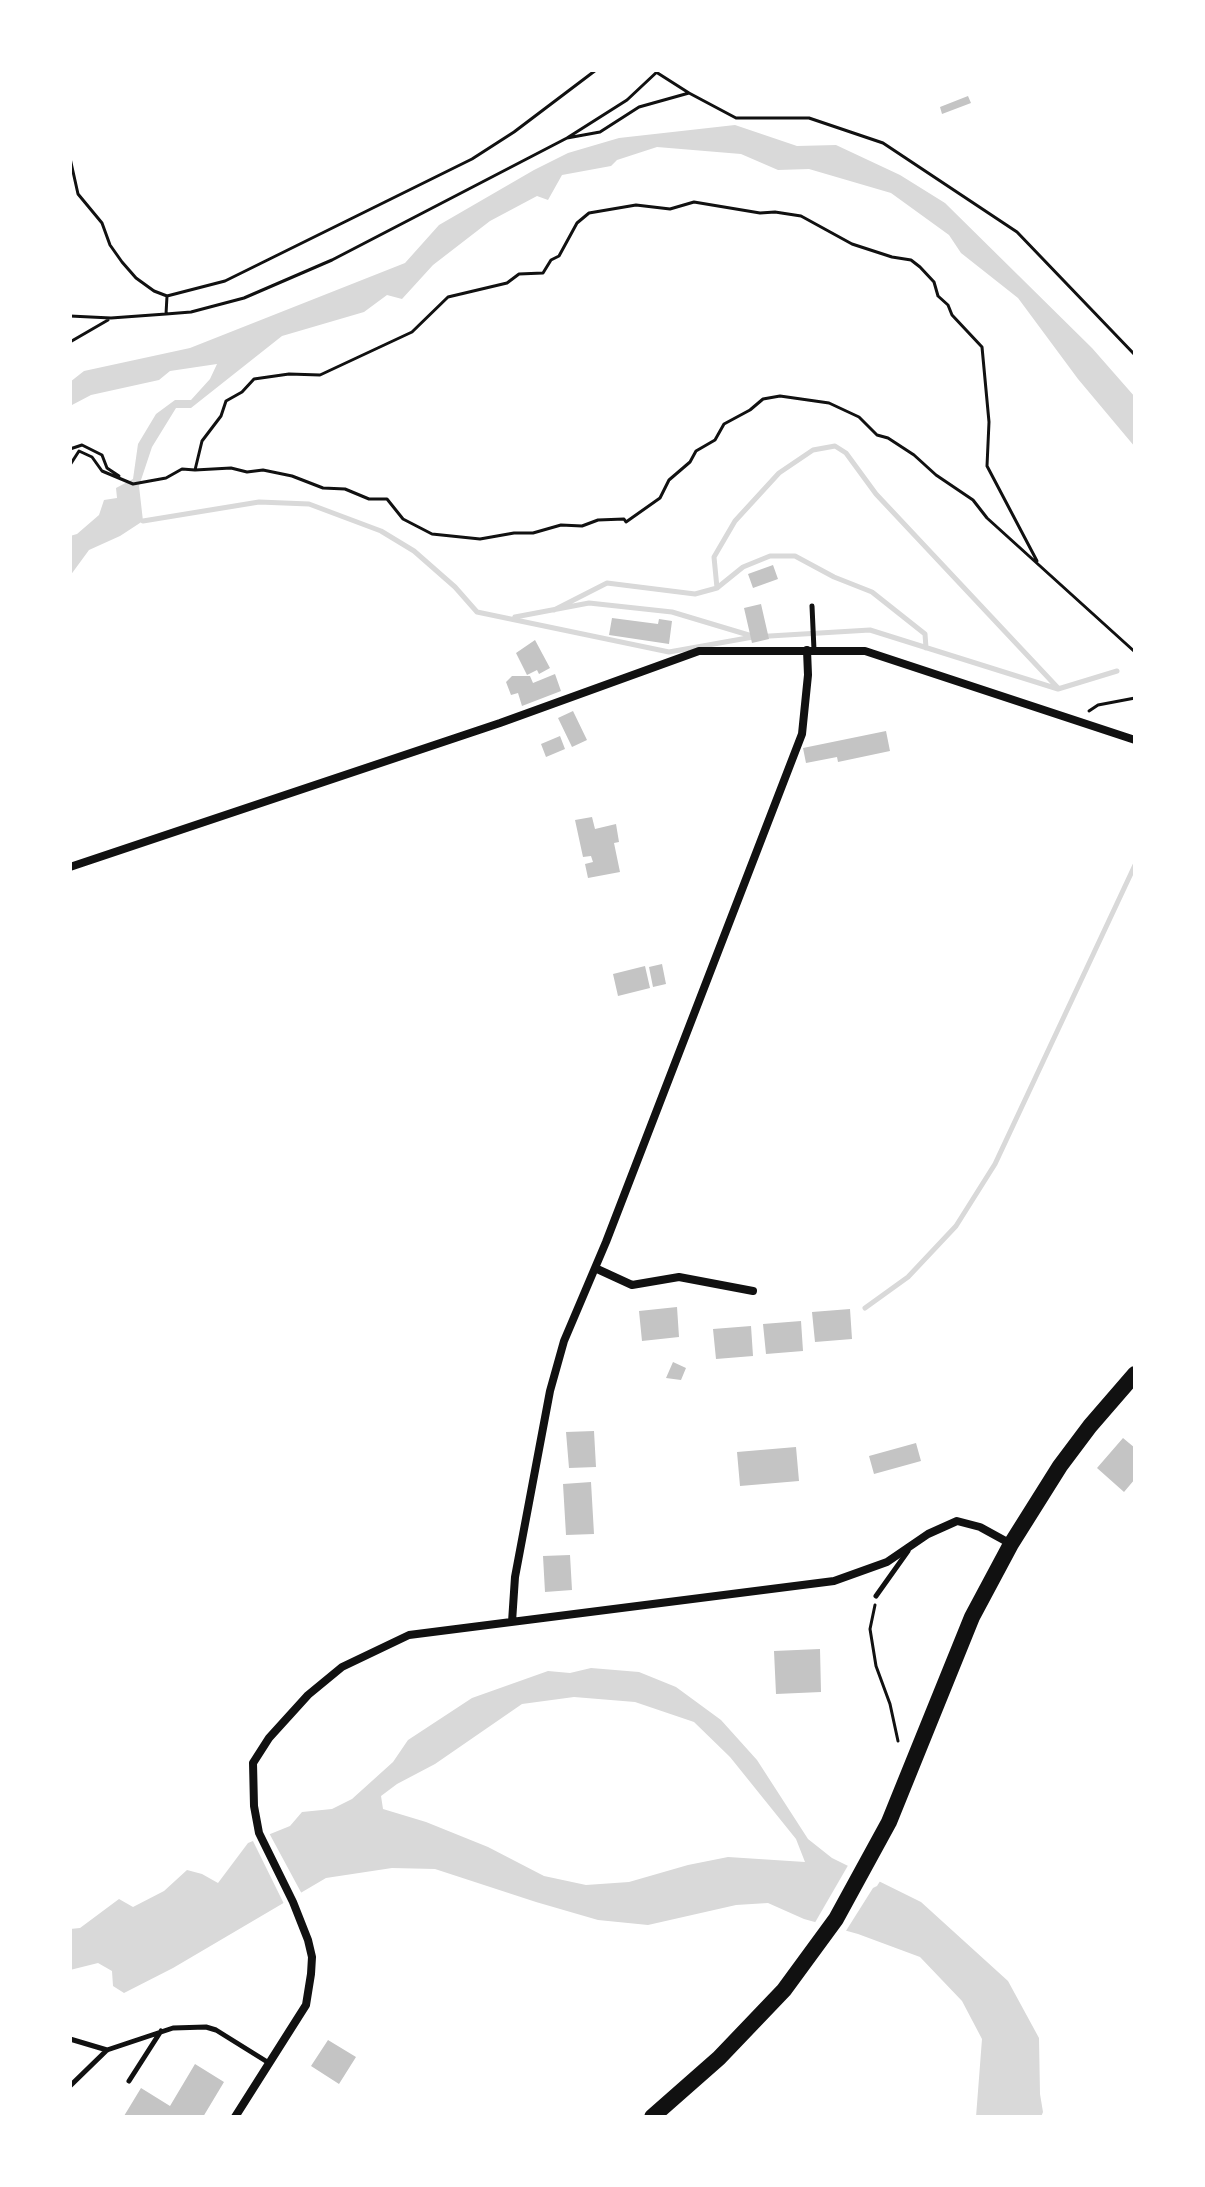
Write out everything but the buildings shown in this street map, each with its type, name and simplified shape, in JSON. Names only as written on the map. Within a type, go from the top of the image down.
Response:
[{"type":"highway","points":[[652,2117],[719,2058],[784,1990],[836,1919],[889,1822],[972,1617],[1011,1544],[1060,1466],[1135,1374]]},
{"type":"street","points":[[512,1622],[515,1577],[550,1391],[564,1341],[802,734],[812,647]]},
{"type":"street","points":[[70,867],[500,723],[699,651],[812,647],[865,651],[1135,740]]},
{"type":"street","points":[[595,1268],[632,1285],[679,1277],[753,1291]]},
{"type":"street","points":[[235,2117],[301,2013],[310,1990],[312,1957],[293,1902],[259,1833],[254,1806],[253,1763],[269,1738],[308,1695],[342,1667],[409,1635],[834,1581],[887,1562],[928,1534],[957,1521],[980,1527],[1011,1544]]},
{"type":"lane","points":[[812,606],[812,647]]},
{"type":"lane","points":[[876,1596],[914,1544]]},
{"type":"lane","points":[[70,2086],[107,2050],[173,2028],[206,2027],[216,2030],[270,2064]]},
{"type":"lane","points":[[129,2081],[161,2031]]},
{"type":"lane","points":[[70,2039],[107,2050]]},
{"type":"path","points":[[70,158],[78,194],[102,223],[116,253],[136,278],[167,296],[225,281],[472,159],[514,132],[596,70]]},
{"type":"path","points":[[70,316],[111,318],[191,312],[231,302],[269,287],[332,260],[567,138],[627,100],[657,71],[689,93],[736,118],[809,118],[883,143],[1017,232],[1135,355]]},
{"type":"path","points":[[567,138],[600,132],[639,107],[689,93]]},
{"type":"path","points":[[195,470],[202,441],[221,416],[226,401],[242,392],[254,379],[289,374],[320,375],[412,332],[448,297],[507,283],[519,274],[543,273],[551,260],[559,256],[577,223],[589,213],[636,205],[670,209],[694,202],[801,216],[852,244],[911,260],[920,267],[934,282],[938,296],[948,305],[952,315],[982,347],[989,422],[987,466],[1037,561]]},
{"type":"path","points":[[166,314],[167,296]]},
{"type":"path","points":[[70,342],[111,318]]},
{"type":"path","points":[[70,449],[82,445],[102,455],[107,468],[133,484],[166,478],[182,469],[263,470],[292,476],[323,488],[345,489],[369,499],[387,499],[403,519],[432,534],[480,539],[533,533],[561,525],[584,526],[598,520],[624,519],[626,522],[660,498],[669,480],[690,462],[696,451],[715,440],[724,424],[763,399],[780,396],[829,403],[859,417],[877,435],[888,438],[914,455],[936,475],[973,500],[987,518],[1135,652]]},
{"type":"path","points":[[70,465],[79,451],[92,457],[102,471],[122,478]]},
{"type":"path","points":[[1083,723],[1088,712],[1098,705],[1135,698]]},
{"type":"path","points":[[876,1596],[870,1629],[876,1666],[890,1704],[898,1741]]},
{"type":"shaded area","points":[[735,125],[797,146],[836,145],[900,175],[945,203],[1092,348],[1135,397],[1135,447],[1078,379],[1018,298],[961,253],[949,235],[891,193],[809,169],[778,170],[741,154],[657,147],[617,160],[611,166],[562,175],[548,200],[537,196],[490,221],[433,265],[402,299],[387,295],[364,312],[282,336],[191,408],[176,408],[152,447],[139,486],[143,521],[89,550],[70,576],[70,536],[77,534],[99,515],[104,500],[117,498],[116,488],[133,479],[138,444],[156,414],[175,400],[191,400],[210,379],[217,364],[170,371],[159,380],[91,395],[72,405],[70,412],[70,382],[84,371],[190,348],[405,263],[439,225],[568,153],[619,138]]},
{"type":"shaded area","points":[[591,1668],[639,1672],[676,1687],[721,1720],[757,1760],[808,1839],[832,1858],[921,1902],[1008,1981],[1039,2038],[1041,2117],[976,2117],[982,2039],[962,2001],[920,1957],[858,1934],[804,1919],[768,1903],[736,1905],[648,1925],[598,1920],[435,1869],[392,1868],[326,1878],[173,1968],[124,1993],[113,1986],[112,1971],[98,1963],[70,1970],[70,1929],[80,1928],[119,1899],[133,1907],[164,1891],[187,1870],[218,1883],[248,1843],[290,1826],[302,1812],[332,1809],[352,1799],[393,1762],[408,1740],[472,1698],[548,1671],[570,1673]],"holes":[[[574,1697],[635,1702],[694,1722],[730,1757],[796,1839],[805,1862],[728,1857],[629,1882],[586,1885],[544,1876],[488,1847],[426,1822],[383,1809],[381,1796],[435,1764],[522,1704]]]},
{"type":"pier","points":[[268,1831],[303,1896],[285,1906],[251,1837]]},
{"type":"pier","points":[[850,1862],[882,1878],[844,1934],[813,1926]]},
{"type":"waterway","points":[[717,588],[714,557],[735,521],[779,473],[813,450],[835,446],[846,453],[876,494],[1058,688]]},
{"type":"waterway","points":[[143,521],[259,502],[309,504],[381,531],[414,551],[455,587],[477,612],[669,652],[753,637],[870,630],[1058,689],[1117,671]]},
{"type":"waterway","points":[[554,610],[607,583],[695,594],[717,588],[743,567],[770,556],[795,556],[834,577],[872,592],[925,634],[926,648]]},
{"type":"waterway","points":[[515,617],[589,603],[672,612],[752,636]]},
{"type":"waterway","points":[[865,1308],[908,1277],[956,1226],[995,1164],[1135,865]]}]
